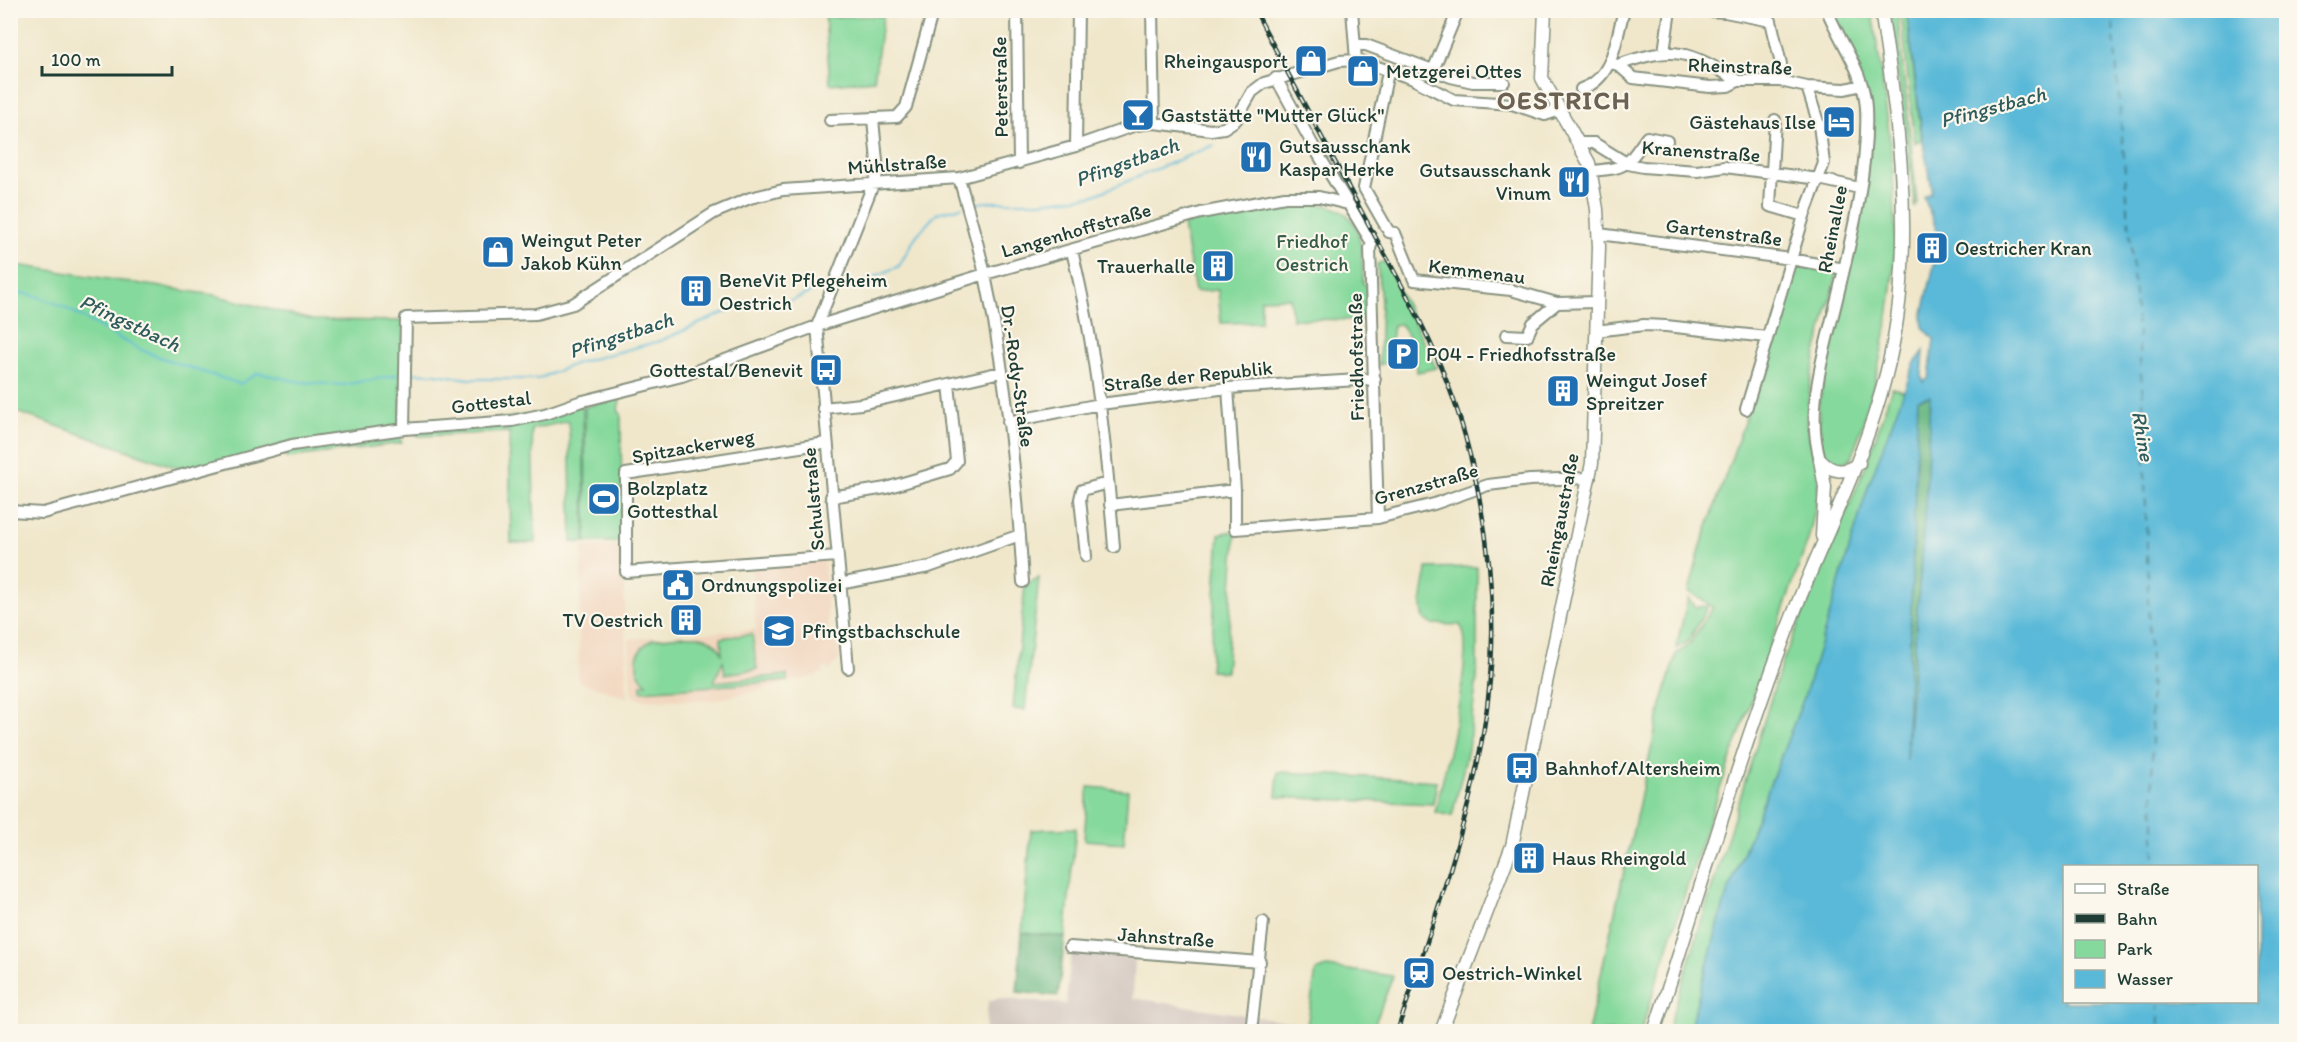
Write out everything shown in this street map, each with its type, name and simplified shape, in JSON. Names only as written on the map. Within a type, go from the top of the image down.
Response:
[{"type":"main road","name":"Rheingaustraße","points":[[1441,1032],[1512,846],[1590,478],[1599,234],[1591,171],[1542,78],[1545,10]]},
{"type":"main road","points":[[1654,1032],[1771,674],[1820,550],[1859,463],[1892,352],[1903,259],[1904,188],[1881,10]]},
{"type":"main road","points":[[1820,460],[1834,470],[1843,471],[1859,463]]},
{"type":"main road","points":[[1820,460],[1826,487],[1820,550]]},
{"type":"street","points":[[830,120],[897,117],[906,107],[933,10]]},
{"type":"street","name":"Peterstraße","points":[[1017,10],[1019,162]]},
{"type":"street","points":[[1076,147],[1078,10]]},
{"type":"street","points":[[1152,10],[1154,123]]},
{"type":"street","points":[[1658,53],[1670,10]]},
{"type":"street","points":[[1693,10],[1725,12],[1771,21],[1780,64],[1780,81]]},
{"type":"street","name":"Rheinallee","points":[[1820,460],[1815,446],[1814,407],[1859,188],[1866,119],[1862,85],[1827,10]]},
{"type":"street","points":[[1351,11],[1356,60]]},
{"type":"street","points":[[1614,64],[1623,11]]},
{"type":"street","points":[[1434,68],[1457,13]]},
{"type":"street","points":[[1356,45],[1366,45],[1434,68],[1451,77],[1473,82],[1504,82]]},
{"type":"street","points":[[1581,89],[1591,85],[1614,64],[1658,53],[1688,54],[1738,81]]},
{"type":"street","name":"Mühlstraße","points":[[404,429],[406,318],[550,312],[573,304],[667,242],[727,207],[783,190],[959,178],[1076,147],[1136,125],[1154,123],[1211,130],[1224,128],[1236,120],[1252,92],[1276,78],[1339,61],[1356,60],[1411,78],[1446,97],[1512,104],[1545,115],[1560,111]]},
{"type":"street","name":"Rheinstraße","points":[[1614,64],[1633,78],[1710,87],[1728,86],[1738,81],[1780,81],[1807,87],[1845,88],[1862,85]]},
{"type":"street","points":[[1276,78],[1372,243],[1389,232],[1364,188],[1388,72]]},
{"type":"street","points":[[1469,101],[1473,82]]},
{"type":"street","name":"Rheinstraße","points":[[1807,87],[1819,125],[1823,151],[1824,163],[1819,179]]},
{"type":"street","points":[[817,326],[878,172],[873,119]]},
{"type":"street","points":[[1771,174],[1775,120]]},
{"type":"street","name":"Kranenstraße","points":[[1591,171],[1620,169],[1628,164],[1647,137],[1667,141]]},
{"type":"street","name":"Kranenstraße","points":[[1578,143],[1594,143],[1628,164],[1697,171],[1725,167],[1819,179],[1859,188]]},
{"type":"street","name":"Kranenstraße","points":[[1771,174],[1770,206],[1804,216]]},
{"type":"street","name":"Dr.-Rody-Straße","points":[[959,178],[985,274],[1001,372],[1020,536],[1023,582]]},
{"type":"street","points":[[1746,409],[1804,216],[1819,179]]},
{"type":"street","name":"Langenhoffstraße","points":[[817,326],[985,274],[1201,213],[1285,197],[1319,197],[1348,204]]},
{"type":"street","name":"Kemmenau","points":[[1389,232],[1395,233],[1402,255],[1417,282],[1511,290],[1557,303],[1597,302]]},
{"type":"street","name":"Gartenstraße","points":[[1599,234],[1791,259],[1844,269]]},
{"type":"street","name":"Friedhofstraße","points":[[1372,243],[1370,248],[1377,518]]},
{"type":"street","points":[[1072,251],[1083,296],[1100,404],[1114,547]]},
{"type":"street","points":[[1506,335],[1527,336],[1533,323],[1557,303]]},
{"type":"street","points":[[1596,331],[1644,325],[1767,337]]},
{"type":"street","name":"Schulstraße","points":[[817,326],[848,668]]},
{"type":"street","name":"Gottestal","points":[[10,511],[43,513],[292,444],[404,429],[512,421],[545,414],[602,396],[682,376],[817,326]]},
{"type":"street","points":[[823,408],[861,404],[1001,372]]},
{"type":"street","name":"Straße der Republik","points":[[1008,422],[1100,404],[1228,388],[1375,379]]},
{"type":"street","points":[[831,497],[886,488],[950,469],[957,461],[949,384]]},
{"type":"street","points":[[1110,505],[1235,490],[1228,388]]},
{"type":"street","name":"Spitzackerweg","points":[[826,443],[626,474],[626,572],[837,556]]},
{"type":"street","name":"Grenzstraße","points":[[1235,490],[1235,529],[1377,518],[1434,504],[1488,485],[1530,480],[1590,478]]},
{"type":"street","points":[[1086,556],[1080,499],[1082,490],[1108,483]]},
{"type":"street","points":[[839,584],[929,567],[1020,536]]},
{"type":"street","points":[[1251,1032],[1263,922]]},
{"type":"street","name":"Jahnstraße","points":[[1070,947],[1260,962]]},
{"type":"shaded area","points":[[582,546],[623,546],[627,698],[578,681]]},
{"type":"shaded area","name":"Pfingstbachschule","points":[[824,561],[829,633],[837,633],[839,659],[830,670],[824,667],[823,672],[815,676],[712,701],[637,699],[631,693],[629,639],[756,629],[752,567]]},
{"type":"shaded area","points":[[1071,952],[1135,958],[1133,998],[1352,1031],[985,1032],[988,1002],[997,998],[1066,1004]]},
{"type":"green space","points":[[1832,11],[1872,11],[1888,124],[1895,209],[1891,294],[1876,377],[1852,457],[1840,465],[1826,458],[1822,452],[1818,408],[1868,146],[1856,57]]},
{"type":"green space","points":[[1890,11],[1897,11],[1917,203],[1915,207]]},
{"type":"green space","points":[[1901,11],[1906,11],[1921,133],[1921,140],[1915,143]]},
{"type":"green space","points":[[883,16],[874,80],[830,84],[825,17]]},
{"type":"green space","name":"Friedhof Oestrich","points":[[1287,202],[1328,206],[1342,211],[1351,219],[1361,244],[1363,284],[1367,285],[1368,320],[1292,319],[1290,298],[1261,299],[1261,322],[1221,323],[1218,290],[1195,292],[1183,225],[1212,215]]},
{"type":"green space","points":[[1385,261],[1436,368],[1417,372],[1416,347],[1400,324],[1393,325],[1388,362],[1379,365],[1381,301],[1377,264]]},
{"type":"green space","points":[[10,264],[214,295],[312,320],[404,321],[400,425],[184,470],[11,410]]},
{"type":"green space","points":[[1792,264],[1837,274],[1818,345],[1808,400],[1807,425],[1817,465],[1818,489],[1808,540],[1702,840],[1641,1031],[1588,1032],[1661,705],[1676,654],[1689,645],[1713,607],[1689,592],[1700,549],[1748,411]]},
{"type":"green space","points":[[1892,387],[1905,392],[1869,484],[1805,695],[1725,900],[1689,1031],[1667,1032],[1782,663],[1867,463]]},
{"type":"green space","points":[[1930,396],[1926,493],[1904,784],[1918,399]]},
{"type":"green space","points":[[614,398],[620,400],[618,410],[621,414],[622,537],[619,542],[586,542],[585,407]]},
{"type":"green space","points":[[583,406],[585,542],[572,542],[569,421],[532,429],[535,543],[511,543],[509,432],[419,436],[414,432]]},
{"type":"green space","points":[[398,435],[402,443],[286,458],[285,450]]},
{"type":"green space","points":[[1236,531],[1226,672],[1210,671],[1219,534]]},
{"type":"green space","points":[[1477,567],[1477,678],[1468,749],[1452,816],[1435,812],[1462,685],[1465,658],[1464,637],[1460,625],[1432,624],[1425,620],[1422,608],[1423,594],[1427,568]]},
{"type":"green space","points":[[1039,578],[1025,710],[1013,709],[1025,584]]},
{"type":"green space","points":[[1688,598],[1696,607],[1708,606],[1688,642],[1676,648]]},
{"type":"green space","points":[[752,634],[757,669],[725,674],[723,661],[714,682],[787,675],[787,681],[641,691],[641,685],[647,684],[639,672],[637,660],[642,648],[654,639],[702,637],[711,640],[722,655],[721,638]]},
{"type":"green space","points":[[1278,772],[1437,781],[1433,804],[1276,797]]},
{"type":"green space","points":[[1088,787],[1128,790],[1124,843],[1084,840]]},
{"type":"green space","points":[[1076,828],[1065,937],[1022,933],[1031,830]]},
{"type":"green space","points":[[1022,933],[1065,937],[1058,996],[1017,992]]},
{"type":"green space","points":[[1327,967],[1393,976],[1372,1031],[1307,1026],[1316,971]]},
{"type":"water","name":"Rhine","points":[[1907,11],[2286,11],[2286,1031],[1689,1031],[1725,900],[1805,695],[1869,484],[1914,364],[1924,351],[1922,378],[1924,382],[1929,377],[1934,339],[1923,327],[1922,317],[1940,239],[1924,197],[1931,193],[1923,143]],"holes":[[[1930,396],[1926,493],[1906,761],[1918,399]]]},
{"type":"waterway","name":"Pfingstbach","points":[[971,205],[984,202],[1040,202],[1092,196],[1214,145]]},
{"type":"waterway","name":"Pfingstbach","points":[[837,285],[854,286],[899,266],[916,236],[937,213],[962,207]]},
{"type":"waterway","name":"Pfingstbach","points":[[408,373],[469,379],[538,379],[577,363],[660,341],[746,303],[790,301],[828,285]]},
{"type":"waterway","name":"Pfingstbach","points":[[10,293],[43,298],[144,351],[240,384],[258,373],[300,382],[343,385],[403,374]]},
{"type":"ferry route","points":[[2112,10],[2143,397],[2155,865]]},
{"type":"ferry route","points":[[2159,1003],[2160,1032]]},
{"type":"railway","points":[[1255,10],[1408,297],[1434,351],[1465,436],[1485,530],[1492,626],[1489,690],[1483,732],[1475,775],[1452,863],[1397,1032]]},
{"type":"place","name":"Rheingausport","points":[[1311,61]]},
{"type":"place","name":"Metzgerei Ottes","points":[[1363,71]]},
{"type":"place","name":"Gaststätte \"Mutter Glück\"","points":[[1138,115]]},
{"type":"place","name":"Gästehaus Ilse","points":[[1839,122]]},
{"type":"place","name":"Gutsausschank Kaspar Herke","points":[[1256,157]]},
{"type":"place","name":"Gutsausschank Vinum","points":[[1574,182]]},
{"type":"place","name":"Oestricher Kran","points":[[1932,248]]},
{"type":"place","name":"Weingut Peter Jakob Kühn","points":[[498,252]]},
{"type":"place","name":"Trauerhalle","points":[[1218,266]]},
{"type":"place","name":"BeneVit Pflegeheim Oestrich","points":[[696,291]]},
{"type":"place","name":"P04 - Friedhofsstraße","points":[[1403,354]]},
{"type":"place","name":"Gottestal/Benevit","points":[[826,370]]},
{"type":"place","name":"Weingut Josef Spreitzer","points":[[1563,391]]},
{"type":"place","name":"Bolzplatz Gottesthal","points":[[604,499]]},
{"type":"place","name":"Ordnungspolizei","points":[[678,585]]},
{"type":"place","name":"TV Oestrich","points":[[686,620]]},
{"type":"place","name":"Pfingstbachschule","points":[[779,631]]},
{"type":"place","name":"Bahnhof/Altersheim","points":[[1522,768]]},
{"type":"place","name":"Haus Rheingold","points":[[1529,858]]},
{"type":"place","name":"Oestrich-Winkel","points":[[1419,973]]},
{"type":"district","name":"OESTRICH","points":[[1564,100]]}]
